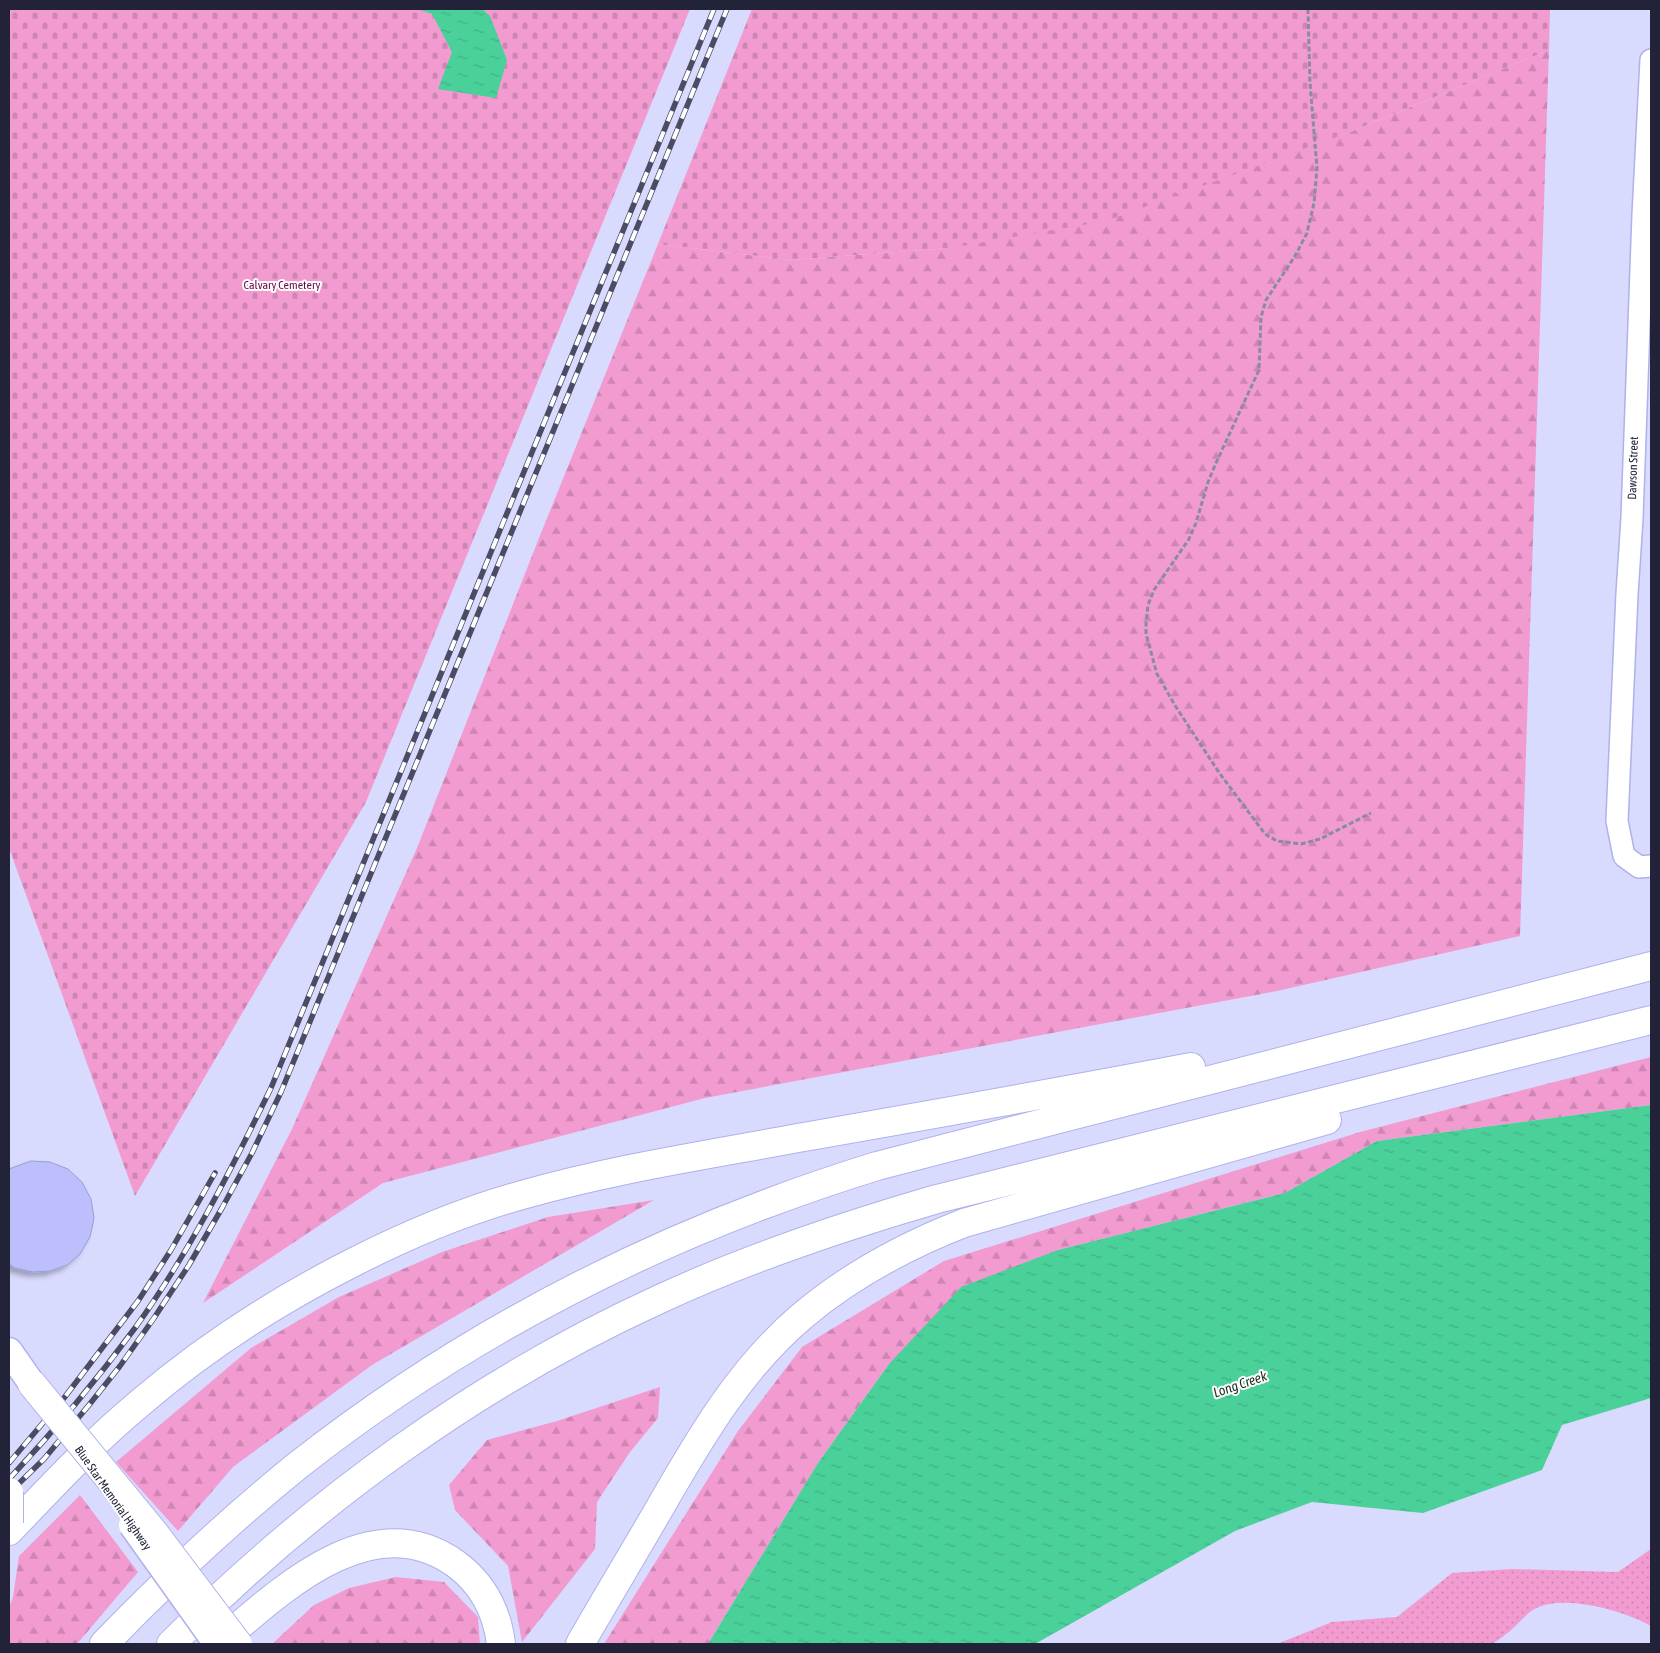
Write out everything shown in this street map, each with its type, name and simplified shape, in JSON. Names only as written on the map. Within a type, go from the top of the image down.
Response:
[{"type":"highway","points":[[104,1644],[165,1582],[210,1540],[297,1466],[346,1430],[421,1377],[492,1333],[543,1304],[646,1252],[761,1204],[877,1166],[1651,966]]},
{"type":"highway","points":[[9,1531],[63,1475],[139,1403],[232,1333],[288,1298],[351,1263],[420,1231],[485,1207],[520,1195],[602,1175],[1191,1068],[1538,995]]},
{"type":"highway","points":[[171,1644],[278,1544],[360,1479],[411,1442],[465,1406],[558,1350],[662,1298],[770,1254],[881,1215],[938,1199],[1651,1020]]},
{"type":"highway","points":[[580,1644],[699,1440],[731,1392],[794,1323],[845,1283],[903,1250],[964,1223],[1348,1114],[1414,1092],[1451,1071]]},
{"type":"highway","points":[[32,1384],[155,1534],[238,1644]]},
{"type":"highway","points":[[9,1492],[9,1523]]},
{"type":"highway","points":[[218,1644],[269,1601],[312,1570],[350,1552],[367,1546],[385,1543],[421,1547],[435,1552],[462,1568],[484,1592],[492,1606],[497,1620],[501,1644]]},
{"type":"main road","name":"Blue Star Memorial Highway","points":[[9,1351],[218,1644]]},
{"type":"street","name":"Dawson Street","points":[[1645,866],[1624,856],[1617,821],[1651,60]]},
{"type":"path","points":[[1308,9],[1310,84],[1317,168],[1314,203],[1307,233],[1296,256],[1266,300],[1261,317],[1259,370],[1208,482],[1189,539],[1154,590],[1148,605],[1146,634],[1157,674],[1176,707],[1220,774],[1265,834],[1277,841],[1301,844],[1320,839],[1371,813]]},
{"type":"green space","name":"Calvary Cemetery","points":[[9,9],[690,9],[366,802],[135,1196],[9,848]]},
{"type":"green space","points":[[752,9],[1550,9],[1549,50],[1350,132],[1106,221],[950,248],[790,260],[658,244]]},
{"type":"green space","points":[[1549,50],[1520,936],[1277,991],[705,1098],[383,1183],[203,1303],[291,1131],[417,848],[539,538],[658,244],[790,260],[950,248],[1350,132]]},
{"type":"green space","points":[[1651,1057],[1651,1105],[1377,1141],[1285,1193],[1058,1250],[889,1364],[818,1463],[708,1644],[604,1644],[738,1431],[802,1347],[944,1261],[1360,1132]]},
{"type":"green space","points":[[654,1200],[372,1365],[233,1467],[178,1531],[116,1462],[251,1348],[339,1297],[442,1252],[548,1217]]},
{"type":"green space","points":[[660,1387],[658,1418],[630,1452],[597,1502],[595,1549],[522,1642],[508,1566],[455,1510],[449,1485],[487,1440],[557,1421]]},
{"type":"green space","points":[[80,1495],[138,1572],[77,1644],[9,1644],[9,1608],[13,1597],[19,1556]]},
{"type":"green space","points":[[1651,1549],[1651,1626],[1640,1620],[1610,1610],[1575,1603],[1559,1603],[1545,1605],[1533,1610],[1492,1644],[1277,1644],[1332,1622],[1397,1617],[1452,1573],[1512,1569],[1618,1572]]},
{"type":"green space","points":[[396,1577],[444,1582],[478,1617],[480,1644],[272,1644],[314,1605],[349,1588]]},
{"type":"water","points":[[417,9],[482,9],[490,16],[507,60],[496,98],[438,89],[452,52],[432,14]]},
{"type":"water","name":"Long Creek","points":[[1651,1105],[1651,1398],[1562,1425],[1542,1470],[1423,1513],[1312,1502],[1235,1531],[1035,1644],[708,1644],[818,1463],[889,1364],[961,1287],[1058,1250],[1285,1193],[1377,1141]]},
{"type":"building","points":[[31,1161],[50,1162],[68,1169],[82,1182],[91,1199],[94,1218],[90,1237],[80,1254],[67,1265],[50,1271],[33,1272],[15,1268],[9,1264],[9,1169]]},
{"type":"railway","points":[[9,1479],[90,1386],[155,1300],[208,1211],[271,1088],[714,9]]},
{"type":"railway","points":[[9,1493],[44,1459],[120,1366],[189,1265],[252,1153],[281,1092],[727,9]]},
{"type":"railway","points":[[9,1463],[64,1398],[138,1301],[171,1250],[215,1173]]}]
